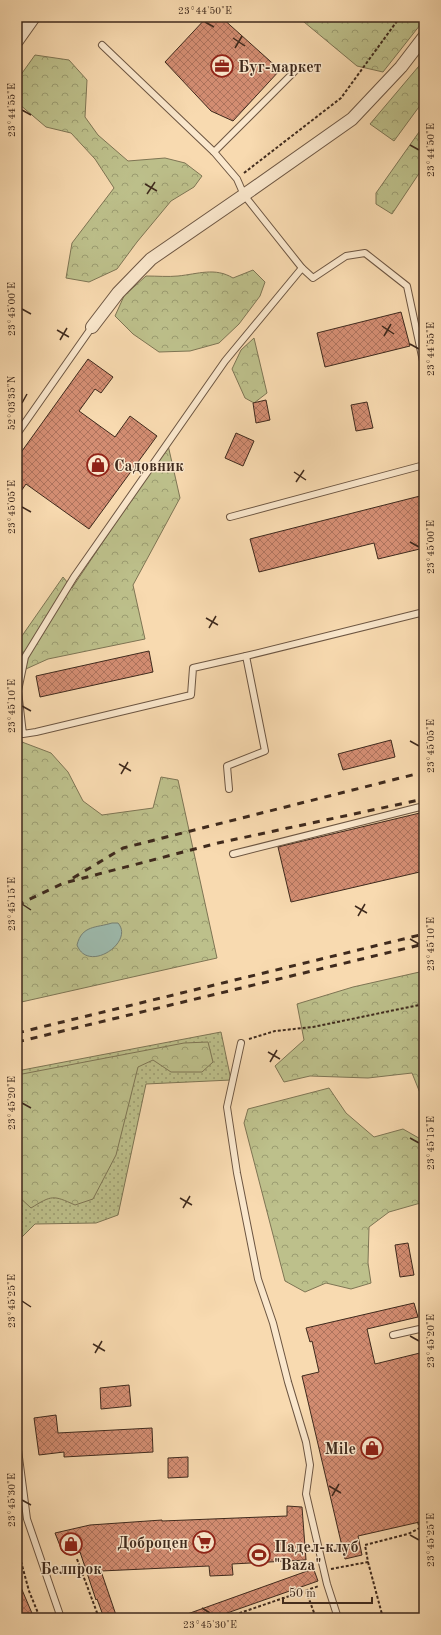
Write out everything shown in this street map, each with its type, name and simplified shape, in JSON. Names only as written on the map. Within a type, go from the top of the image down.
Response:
[{"type":"street","points":[[17,40],[34,17]]},
{"type":"street","points":[[92,327],[118,293],[151,259],[352,119],[401,67],[424,37]]},
{"type":"lane","points":[[102,45],[214,152],[237,179],[244,195],[302,268],[313,278],[346,256],[365,253],[407,286],[424,366]]},
{"type":"lane","points":[[214,152],[296,70]]},
{"type":"lane","points":[[302,268],[225,361],[74,577],[25,657],[18,692],[23,734],[191,695],[193,668],[424,612]]},
{"type":"lane","points":[[17,434],[92,327]]},
{"type":"lane","points":[[230,517],[424,465]]},
{"type":"lane","points":[[229,789],[227,766],[265,751],[246,656]]},
{"type":"lane","points":[[233,854],[424,806]]},
{"type":"lane","points":[[241,1043],[227,1107],[236,1173],[258,1279],[273,1322],[288,1382],[306,1442],[310,1465],[306,1494],[327,1584],[338,1618]]},
{"type":"lane","points":[[393,1334],[424,1328]]},
{"type":"lane","points":[[17,1442],[27,1519],[61,1618]]},
{"type":"path","points":[[237,179],[341,98],[400,17]]},
{"type":"path","points":[[241,1043],[254,1036],[275,1031],[313,1027],[424,1004]]},
{"type":"path","points":[[418,1522],[420,1528]]},
{"type":"path","points":[[383,1618],[365,1545],[408,1534],[424,1527]]},
{"type":"path","points":[[17,1547],[29,1591],[40,1618]]},
{"type":"path","points":[[77,1559],[99,1618]]},
{"type":"path","points":[[324,1571],[368,1562]]},
{"type":"path","points":[[226,1618],[327,1584]]},
{"type":"path","points":[[306,1591],[316,1618]]},
{"type":"green space","points":[[298,17],[423,17],[424,20],[383,72],[357,66]]},
{"type":"green space","points":[[35,55],[69,60],[87,80],[85,117],[98,135],[128,161],[165,158],[185,163],[202,176],[194,187],[171,201],[117,269],[89,282],[66,278],[72,243],[114,188],[95,159],[71,133],[46,127],[19,104],[20,76]]},
{"type":"green space","points":[[424,60],[424,100],[394,141],[370,124]]},
{"type":"green space","points":[[424,125],[424,166],[392,214],[376,204],[376,193]]},
{"type":"green space","points":[[253,270],[265,282],[260,296],[239,324],[219,343],[190,351],[159,352],[133,334],[115,316],[124,296],[146,276],[174,276],[213,272],[233,278]]},
{"type":"green space","points":[[254,338],[267,393],[254,403],[245,398],[232,369],[241,350]]},
{"type":"green space","points":[[168,445],[180,498],[133,585],[145,639],[48,659],[17,673],[17,643],[63,577],[72,588]]},
{"type":"green space","points":[[17,716],[22,742],[51,753],[68,772],[83,801],[102,815],[153,808],[161,777],[178,780],[217,958],[17,1003]]},
{"type":"green space","points":[[424,971],[424,1103],[412,1073],[368,1078],[310,1076],[284,1082],[275,1066],[304,1040],[297,1004],[353,987]]},
{"type":"green space","points":[[221,1032],[231,1080],[146,1084],[118,1215],[96,1223],[35,1224],[17,1242],[17,1071]]},
{"type":"green space","points":[[208,1042],[213,1062],[202,1072],[171,1072],[153,1060],[138,1067],[116,1155],[93,1199],[75,1205],[62,1199],[53,1198],[31,1208],[17,1195],[17,1075],[184,1043]]},
{"type":"green space","points":[[329,1088],[346,1113],[374,1137],[403,1129],[424,1141],[424,1202],[389,1212],[369,1227],[368,1263],[371,1283],[351,1289],[326,1283],[305,1292],[285,1281],[244,1123],[248,1109]]},
{"type":"shaded area","points":[[118,923],[122,931],[120,939],[115,946],[108,952],[99,956],[90,956],[83,953],[77,945],[82,934],[90,928]]},
{"type":"building","name":"Буг-маркет","points":[[207,17],[221,17],[280,70],[233,121],[211,111],[165,62]]},
{"type":"building","points":[[401,312],[410,346],[325,367],[317,333]]},
{"type":"building","points":[[88,359],[113,377],[101,393],[95,389],[79,411],[115,437],[130,416],[157,436],[89,529],[26,484],[17,497],[17,458]]},
{"type":"building","points":[[266,400],[270,420],[256,423],[253,403]]},
{"type":"building","points":[[367,402],[373,428],[356,431],[351,405]]},
{"type":"building","points":[[236,433],[254,441],[243,466],[225,458]]},
{"type":"building","points":[[424,495],[424,548],[378,559],[374,543],[259,572],[250,539]]},
{"type":"building","points":[[149,651],[153,672],[40,697],[36,676]]},
{"type":"building","points":[[391,740],[395,757],[343,770],[338,754]]},
{"type":"building","points":[[424,812],[424,871],[291,902],[278,847]]},
{"type":"building","points":[[408,1243],[414,1275],[400,1277],[395,1245]]},
{"type":"building","name":"Mile","points":[[414,1303],[418,1317],[367,1329],[375,1364],[424,1352],[424,1521],[358,1536],[362,1555],[345,1559],[302,1376],[319,1372],[312,1341],[310,1342],[306,1328]]},
{"type":"building","points":[[129,1385],[131,1406],[101,1409],[100,1388]]},
{"type":"building","points":[[56,1415],[58,1433],[152,1428],[153,1452],[64,1457],[64,1452],[39,1455],[34,1418]]},
{"type":"building","points":[[188,1457],[188,1477],[168,1478],[168,1458]]},
{"type":"building","points":[[287,1506],[302,1507],[306,1560],[232,1564],[233,1575],[210,1576],[209,1566],[101,1571],[117,1618],[104,1618],[97,1599],[96,1600],[80,1552],[71,1555],[62,1551],[55,1533],[90,1525],[162,1520],[287,1516]]},
{"type":"building","points":[[310,1570],[314,1570],[318,1581],[213,1618],[179,1618],[179,1617]]},
{"type":"building","points":[[17,1578],[34,1618],[19,1618],[17,1614]]},
{"type":"railway","points":[[73,878],[123,848],[424,772]]},
{"type":"railway","points":[[17,905],[64,883],[218,843],[424,799]]},
{"type":"railway","points":[[17,1033],[424,934]]},
{"type":"railway","points":[[17,1042],[424,944]]},
{"type":"place","name":"Буг-маркет","points":[[222,66]]},
{"type":"place","name":"Садовник","points":[[98,465]]},
{"type":"place","name":"Mile","points":[[372,1448]]},
{"type":"place","name":"Доброцен","points":[[204,1542]]},
{"type":"place","name":"Белпрок","points":[[71,1544]]},
{"type":"place","name":"Падел-клуб \"Baza\"","points":[[259,1555]]}]
